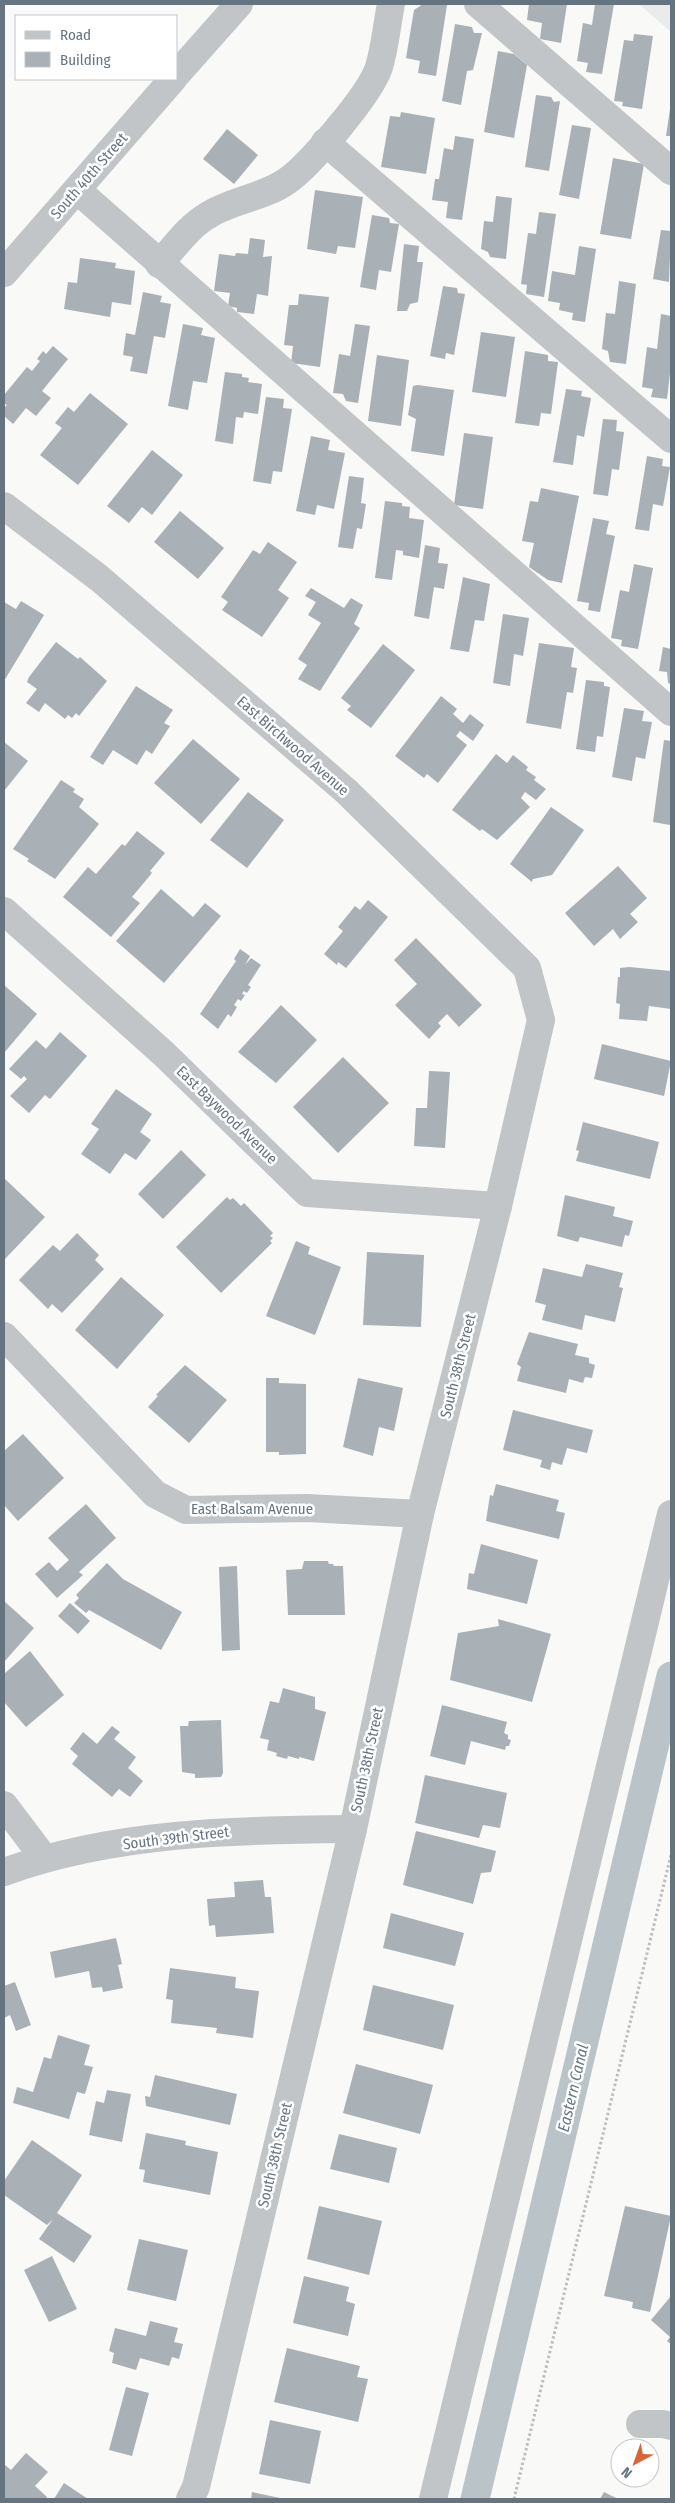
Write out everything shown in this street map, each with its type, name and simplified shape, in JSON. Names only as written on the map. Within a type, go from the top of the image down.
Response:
[{"type":"street","points":[[178,73],[239,4]]},
{"type":"street","points":[[159,264],[206,216],[275,188],[287,181],[325,142],[359,102],[374,79],[379,67],[391,4]]},
{"type":"street","points":[[478,4],[671,170]]},
{"type":"street","name":"South 40th Street","points":[[4,273],[172,80]]},
{"type":"street","points":[[325,142],[671,439]]},
{"type":"street","points":[[77,190],[671,712]]},
{"type":"street","name":"East Birchwood Avenue","points":[[4,506],[99,578],[346,791],[528,968],[541,1020]]},
{"type":"street","name":"East Baywood Avenue","points":[[4,911],[164,1054],[307,1193],[498,1206]]},
{"type":"street","name":"South 38th Street","points":[[190,2499],[196,2487],[352,1829],[420,1514],[498,1206],[541,1020]]},
{"type":"street","name":"East Balsam Avenue","points":[[4,1336],[155,1494],[186,1510],[307,1508],[420,1514]]},
{"type":"street","points":[[433,2499],[671,1514]]},
{"type":"street","points":[[4,1805],[44,1858]]},
{"type":"street","name":"South 39th Street","points":[[4,1872],[44,1858],[137,1841],[232,1831],[352,1829]]},
{"type":"street","points":[[640,2424],[671,2426]]},
{"type":"path","points":[[514,2499],[671,1855]]},
{"type":"shaded area","points":[[639,4],[671,4],[671,32]]},
{"type":"building","points":[[423,4],[447,5],[436,76],[418,73],[420,61],[406,58],[414,10]]},
{"type":"building","points":[[529,4],[567,4],[561,43],[540,39],[542,23],[527,20]]},
{"type":"building","points":[[595,4],[614,4],[602,74],[586,72],[588,63],[577,61],[583,23],[592,25]]},
{"type":"building","points":[[455,24],[472,27],[474,33],[482,33],[473,70],[467,71],[461,105],[442,101]]},
{"type":"building","points":[[634,34],[653,36],[642,109],[622,106],[623,102],[614,101],[624,40],[633,41]]},
{"type":"building","points":[[498,51],[514,54],[527,65],[514,138],[484,132]]},
{"type":"building","points":[[536,95],[551,97],[554,102],[560,101],[549,171],[525,167]]},
{"type":"building","points":[[670,109],[671,136],[666,136]]},
{"type":"building","points":[[401,112],[435,118],[426,174],[381,167],[390,116],[400,117]]},
{"type":"building","points":[[572,125],[591,128],[579,199],[559,195]]},
{"type":"building","points":[[227,129],[258,155],[234,184],[203,159]]},
{"type":"building","points":[[455,136],[474,139],[462,220],[446,218],[448,202],[432,200],[435,179],[439,179],[444,148],[453,150]]},
{"type":"building","points":[[613,158],[644,164],[631,239],[600,234]]},
{"type":"building","points":[[315,190],[363,197],[355,248],[338,246],[336,254],[307,249]]},
{"type":"building","points":[[496,196],[512,198],[506,259],[490,257],[488,252],[481,249],[484,221],[493,222]]},
{"type":"building","points":[[539,212],[556,214],[544,297],[526,294],[527,285],[521,284],[528,233],[536,234]]},
{"type":"building","points":[[372,215],[389,218],[390,223],[399,224],[391,272],[379,270],[376,290],[360,287]]},
{"type":"building","points":[[661,230],[671,231],[669,282],[653,279]]},
{"type":"building","points":[[250,238],[265,240],[263,257],[272,256],[268,296],[257,294],[254,314],[237,312],[237,308],[228,306],[230,293],[214,291],[219,254],[235,256],[236,253],[248,254]]},
{"type":"building","points":[[404,244],[419,246],[417,262],[423,262],[418,302],[410,304],[407,311],[397,311]]},
{"type":"building","points":[[579,246],[596,249],[585,322],[572,320],[573,313],[559,310],[560,303],[548,301],[552,271],[575,275]]},
{"type":"building","points":[[80,258],[116,263],[115,268],[135,271],[131,305],[112,302],[110,317],[64,309],[68,282],[77,283]]},
{"type":"building","points":[[619,281],[636,284],[626,364],[610,362],[608,351],[602,349],[606,313],[615,314]]},
{"type":"building","points":[[443,286],[457,288],[458,293],[465,294],[454,355],[446,353],[445,359],[430,356]]},
{"type":"building","points":[[143,292],[162,296],[160,302],[171,304],[165,338],[154,336],[147,374],[130,371],[133,357],[123,355],[126,333],[135,335]]},
{"type":"building","points":[[299,294],[329,297],[320,367],[291,363],[293,346],[284,345],[289,305],[298,305]]},
{"type":"building","points":[[661,314],[671,316],[671,365],[667,399],[651,397],[653,389],[642,387],[647,347],[657,349]]},
{"type":"building","points":[[183,324],[203,328],[201,335],[215,338],[207,383],[193,381],[188,410],[168,406]]},
{"type":"building","points":[[355,324],[370,326],[358,403],[346,401],[343,394],[333,393],[339,354],[350,356]]},
{"type":"building","points":[[481,332],[515,337],[506,397],[472,392]]},
{"type":"building","points":[[53,346],[68,359],[42,391],[51,398],[36,416],[26,408],[13,424],[4,416],[4,408],[7,405],[4,403],[4,395],[27,367],[32,371],[40,361],[37,359],[43,351],[46,354]]},
{"type":"building","points":[[525,351],[548,355],[548,361],[558,362],[551,414],[541,413],[539,426],[515,423]]},
{"type":"building","points":[[377,355],[409,360],[401,426],[368,421]]},
{"type":"building","points":[[225,372],[242,374],[242,377],[249,378],[248,382],[262,384],[258,414],[244,412],[243,418],[236,417],[233,444],[215,441]]},
{"type":"building","points":[[413,386],[454,390],[444,456],[411,451],[416,419],[408,415]]},
{"type":"building","points":[[566,389],[582,391],[581,396],[591,398],[584,437],[577,435],[573,465],[553,462]]},
{"type":"building","points":[[90,393],[128,424],[78,485],[40,455],[62,428],[55,423],[68,407],[74,412]]},
{"type":"building","points":[[266,397],[284,399],[283,408],[292,409],[282,472],[273,471],[271,484],[253,481]]},
{"type":"building","points":[[603,419],[617,420],[616,431],[624,432],[619,470],[612,469],[608,496],[593,494]]},
{"type":"building","points":[[464,433],[493,437],[483,509],[454,505]]},
{"type":"building","points":[[311,436],[330,440],[328,450],[345,453],[334,509],[317,505],[315,515],[296,511]]},
{"type":"building","points":[[152,450],[183,475],[152,515],[142,507],[129,523],[107,506]]},
{"type":"building","points":[[647,456],[663,459],[662,466],[670,467],[663,506],[653,504],[649,531],[635,529]]},
{"type":"building","points":[[349,476],[364,478],[361,503],[366,504],[362,529],[357,528],[353,549],[338,547]]},
{"type":"building","points":[[541,488],[579,496],[562,583],[548,580],[529,567],[534,543],[522,541],[530,501],[538,502]]},
{"type":"building","points":[[385,501],[402,503],[402,506],[410,507],[409,518],[424,520],[419,558],[403,555],[403,551],[396,550],[392,580],[375,578]]},
{"type":"building","points":[[180,511],[224,548],[198,579],[154,542]]},
{"type":"building","points":[[593,518],[609,521],[606,534],[615,536],[600,612],[588,610],[589,603],[577,601]]},
{"type":"building","points":[[268,542],[297,562],[278,590],[289,598],[262,637],[222,610],[228,602],[221,597],[253,550],[260,554]]},
{"type":"building","points":[[425,545],[440,548],[438,563],[448,564],[444,589],[434,587],[429,619],[414,616]]},
{"type":"building","points":[[634,564],[653,568],[638,649],[621,646],[622,640],[611,638],[620,590],[629,592]]},
{"type":"building","points":[[463,577],[490,584],[484,621],[475,620],[469,652],[450,649]]},
{"type":"building","points":[[311,588],[344,608],[351,598],[363,605],[354,624],[360,628],[320,691],[298,679],[307,665],[298,659],[321,623],[308,615],[316,602],[305,596]]},
{"type":"building","points":[[21,601],[44,615],[4,681],[4,602],[16,609]]},
{"type":"building","points":[[503,614],[529,618],[523,656],[514,654],[510,686],[493,683]]},
{"type":"building","points":[[56,642],[78,659],[80,657],[107,681],[79,716],[76,713],[72,718],[68,715],[65,719],[45,703],[39,712],[26,703],[37,689],[27,682],[29,677]]},
{"type":"building","points":[[539,643],[574,648],[571,667],[577,668],[573,693],[567,692],[561,729],[526,723]]},
{"type":"building","points":[[383,644],[415,670],[371,728],[347,710],[351,706],[341,698]]},
{"type":"building","points":[[663,647],[671,649],[671,684],[668,683],[667,672],[659,671]]},
{"type":"building","points":[[586,680],[604,682],[604,686],[610,687],[603,737],[597,736],[595,752],[576,749]]},
{"type":"building","points":[[136,686],[173,710],[164,723],[170,726],[152,754],[146,750],[137,765],[113,750],[103,765],[90,757]]},
{"type":"building","points":[[441,696],[457,709],[453,714],[463,723],[470,714],[484,725],[473,741],[460,731],[456,736],[467,745],[438,783],[427,774],[424,778],[395,756]]},
{"type":"building","points":[[624,708],[644,711],[642,721],[652,722],[645,759],[636,757],[632,781],[612,777]]},
{"type":"building","points":[[193,739],[240,779],[201,824],[154,783]]},
{"type":"building","points":[[664,740],[671,741],[670,825],[653,822]]},
{"type":"building","points":[[4,742],[28,761],[4,791]]},
{"type":"building","points":[[496,754],[507,763],[513,755],[528,767],[526,770],[536,777],[534,780],[546,789],[536,800],[525,792],[521,798],[530,807],[497,840],[482,829],[480,831],[452,810]]},
{"type":"building","points":[[61,780],[75,789],[73,792],[84,799],[79,807],[99,824],[55,879],[27,861],[29,859],[13,849]]},
{"type":"building","points":[[248,792],[284,820],[247,868],[210,840]]},
{"type":"building","points":[[551,807],[584,830],[552,875],[533,879],[532,882],[510,864]]},
{"type":"building","points":[[137,831],[165,853],[150,871],[152,873],[132,897],[140,903],[111,937],[63,897],[88,867],[96,874],[122,844],[125,846]]},
{"type":"building","points":[[618,866],[647,898],[630,914],[638,922],[620,939],[613,929],[594,946],[565,913]]},
{"type":"building","points":[[161,889],[193,917],[205,903],[221,916],[164,983],[116,941]]},
{"type":"building","points":[[368,900],[388,917],[346,968],[338,962],[337,965],[324,954],[343,931],[338,927],[355,906],[360,910]]},
{"type":"building","points":[[416,938],[482,1005],[459,1027],[447,1014],[438,1023],[441,1026],[429,1039],[395,1005],[417,984],[394,960]]},
{"type":"building","points":[[240,949],[250,956],[245,965],[251,958],[261,965],[248,985],[251,987],[247,993],[244,991],[242,994],[245,995],[241,1001],[238,999],[234,1005],[237,1007],[231,1017],[228,1014],[218,1029],[200,1014],[236,961],[234,959]]},
{"type":"building","points":[[629,967],[671,971],[671,1009],[649,1006],[647,1021],[619,1019],[620,1004],[616,1003],[618,977],[620,977],[620,968]]},
{"type":"building","points":[[4,985],[37,1014],[4,1053]]},
{"type":"building","points":[[281,1005],[317,1040],[276,1083],[238,1052]]},
{"type":"building","points":[[60,1032],[87,1056],[50,1099],[45,1095],[29,1113],[10,1096],[27,1079],[24,1076],[21,1079],[9,1069],[36,1040],[46,1049]]},
{"type":"building","points":[[602,1044],[671,1061],[664,1096],[594,1079]]},
{"type":"building","points":[[343,1057],[389,1103],[338,1153],[293,1107]]},
{"type":"building","points":[[429,1071],[450,1072],[445,1148],[414,1146],[416,1108],[427,1108]]},
{"type":"building","points":[[116,1089],[152,1114],[140,1132],[151,1140],[136,1160],[125,1153],[110,1174],[81,1154],[99,1129],[91,1124]]},
{"type":"building","points":[[583,1122],[659,1142],[650,1179],[576,1161],[579,1151],[576,1150]]},
{"type":"building","points":[[181,1150],[206,1175],[163,1219],[138,1194]]},
{"type":"building","points":[[4,1178],[45,1217],[4,1260]]},
{"type":"building","points":[[565,1195],[615,1207],[613,1216],[633,1221],[629,1236],[625,1235],[622,1247],[580,1237],[578,1242],[557,1236]]},
{"type":"building","points":[[227,1197],[230,1200],[233,1198],[241,1206],[244,1203],[273,1233],[270,1236],[273,1238],[270,1241],[272,1243],[221,1293],[176,1247]]},
{"type":"building","points":[[77,1233],[99,1255],[95,1260],[104,1269],[62,1313],[52,1304],[48,1309],[19,1280],[53,1245],[60,1251]]},
{"type":"building","points":[[296,1241],[310,1247],[308,1254],[341,1267],[315,1335],[266,1316]]},
{"type":"building","points":[[367,1252],[424,1255],[421,1327],[363,1325]]},
{"type":"building","points":[[586,1264],[623,1273],[619,1287],[623,1288],[615,1322],[585,1315],[582,1330],[542,1320],[546,1305],[535,1302],[543,1268],[582,1277]]},
{"type":"building","points":[[121,1277],[164,1315],[117,1369],[75,1330]]},
{"type":"building","points":[[529,1332],[578,1344],[575,1355],[589,1358],[589,1363],[595,1365],[592,1378],[585,1377],[583,1383],[569,1379],[566,1393],[517,1381],[521,1367],[517,1364]]},
{"type":"building","points":[[185,1365],[227,1400],[189,1443],[148,1407],[158,1396],[156,1395]]},
{"type":"building","points":[[266,1378],[279,1378],[279,1383],[306,1384],[306,1454],[279,1455],[279,1452],[266,1452]]},
{"type":"building","points":[[358,1378],[403,1388],[394,1431],[379,1427],[373,1456],[343,1447]]},
{"type":"building","points":[[513,1410],[593,1430],[587,1453],[567,1448],[562,1465],[552,1462],[550,1470],[540,1467],[542,1460],[503,1450]]},
{"type":"building","points":[[23,1434],[64,1478],[18,1521],[4,1505],[4,1451]]},
{"type":"building","points":[[496,1484],[559,1500],[556,1511],[565,1513],[559,1539],[486,1521],[490,1495],[493,1496]]},
{"type":"building","points":[[86,1504],[116,1538],[79,1572],[83,1575],[57,1598],[35,1574],[49,1562],[57,1571],[69,1560],[48,1538]]},
{"type":"building","points":[[481,1544],[538,1560],[527,1604],[467,1589],[469,1573],[474,1574]]},
{"type":"building","points":[[304,1561],[328,1561],[329,1564],[334,1566],[343,1566],[345,1615],[288,1615],[286,1570],[302,1569]]},
{"type":"building","points":[[107,1563],[123,1579],[182,1612],[161,1650],[89,1610],[86,1613],[74,1603],[79,1598],[76,1595]]},
{"type":"building","points":[[237,1566],[240,1650],[222,1651],[219,1567]]},
{"type":"building","points":[[4,1601],[34,1628],[4,1662]]},
{"type":"building","points":[[70,1603],[90,1621],[78,1634],[58,1616]]},
{"type":"building","points":[[498,1619],[551,1634],[532,1702],[450,1680],[458,1633],[499,1626]]},
{"type":"building","points":[[30,1651],[64,1695],[26,1727],[4,1702],[4,1674]]},
{"type":"building","points":[[283,1688],[315,1697],[315,1709],[326,1712],[314,1761],[299,1757],[299,1759],[288,1756],[287,1759],[276,1756],[277,1753],[267,1750],[269,1740],[260,1738],[270,1701],[279,1703]]},
{"type":"building","points":[[442,1705],[507,1722],[504,1733],[511,1740],[509,1746],[506,1746],[505,1750],[471,1741],[465,1765],[430,1756]]},
{"type":"building","points":[[221,1720],[223,1773],[221,1777],[195,1778],[195,1774],[182,1772],[180,1726],[188,1726],[189,1721]]},
{"type":"building","points":[[112,1726],[120,1732],[114,1739],[136,1757],[128,1768],[143,1781],[130,1797],[119,1789],[112,1797],[72,1764],[78,1756],[70,1749],[83,1732],[97,1744]]},
{"type":"building","points":[[425,1775],[507,1793],[500,1828],[483,1825],[479,1838],[415,1823]]},
{"type":"building","points":[[416,1831],[496,1851],[491,1872],[481,1873],[473,1904],[403,1885]]},
{"type":"building","points":[[263,1880],[265,1897],[271,1897],[274,1933],[216,1937],[215,1925],[209,1926],[207,1899],[235,1897],[234,1882]]},
{"type":"building","points":[[391,1913],[464,1933],[455,1966],[383,1948]]},
{"type":"building","points":[[116,1938],[122,1964],[118,1965],[123,1988],[103,1992],[102,1987],[92,1988],[89,1971],[55,1978],[50,1952]]},
{"type":"building","points":[[170,1968],[236,1977],[235,1988],[259,1991],[253,2038],[216,2033],[217,2028],[171,2023],[173,2000],[166,1999]]},
{"type":"building","points":[[15,1982],[31,2025],[16,2031],[10,2015],[4,2018],[4,1986]]},
{"type":"building","points":[[373,1985],[454,2005],[443,2050],[363,2030]]},
{"type":"building","points":[[58,2035],[90,2045],[84,2065],[93,2067],[85,2094],[77,2092],[69,2119],[13,2103],[17,2087],[33,2092],[44,2057],[51,2059]]},
{"type":"building","points":[[356,2064],[433,2085],[420,2134],[343,2113]]},
{"type":"building","points":[[155,2075],[237,2094],[230,2125],[146,2106],[145,2096],[150,2097]]},
{"type":"building","points":[[107,2090],[131,2094],[122,2142],[89,2135],[96,2101],[104,2103]]},
{"type":"building","points":[[146,2133],[186,2141],[185,2145],[218,2152],[210,2195],[143,2182],[145,2170],[139,2169]]},
{"type":"building","points":[[339,2134],[397,2148],[389,2183],[330,2169]]},
{"type":"building","points":[[32,2140],[82,2175],[57,2213],[92,2236],[74,2263],[39,2239],[53,2219],[47,2225],[4,2195],[4,2181]]},
{"type":"building","points":[[319,2206],[382,2221],[369,2275],[307,2259]]},
{"type":"building","points":[[625,2206],[671,2216],[650,2312],[632,2308],[633,2302],[604,2296]]},
{"type":"building","points":[[139,2239],[188,2250],[176,2301],[127,2290]]},
{"type":"building","points":[[52,2256],[77,2309],[49,2322],[24,2270]]},
{"type":"building","points":[[304,2276],[349,2287],[346,2301],[355,2304],[348,2336],[293,2323]]},
{"type":"building","points":[[671,2296],[671,2344],[667,2341],[670,2337],[651,2320]]},
{"type":"building","points":[[150,2321],[178,2328],[174,2342],[183,2344],[179,2359],[172,2357],[169,2366],[140,2358],[136,2370],[112,2363],[114,2353],[109,2351],[115,2328],[146,2336]]},
{"type":"building","points":[[287,2348],[360,2366],[357,2377],[368,2379],[358,2422],[274,2402]]},
{"type":"building","points":[[126,2387],[149,2393],[132,2456],[109,2450]]},
{"type":"building","points":[[270,2420],[321,2431],[310,2484],[259,2474]]},
{"type":"building","points":[[26,2453],[48,2472],[35,2486],[47,2497],[46,2499],[4,2499],[4,2464],[11,2470]]},
{"type":"building","points":[[64,2483],[88,2499],[54,2499]]},
{"type":"building","points":[[252,2492],[280,2498],[280,2499],[251,2499]]},
{"type":"building","points":[[604,2492],[618,2499],[600,2499]]},
{"type":"waterway","name":"Eastern Canal","points":[[475,2499],[671,1676]]}]
